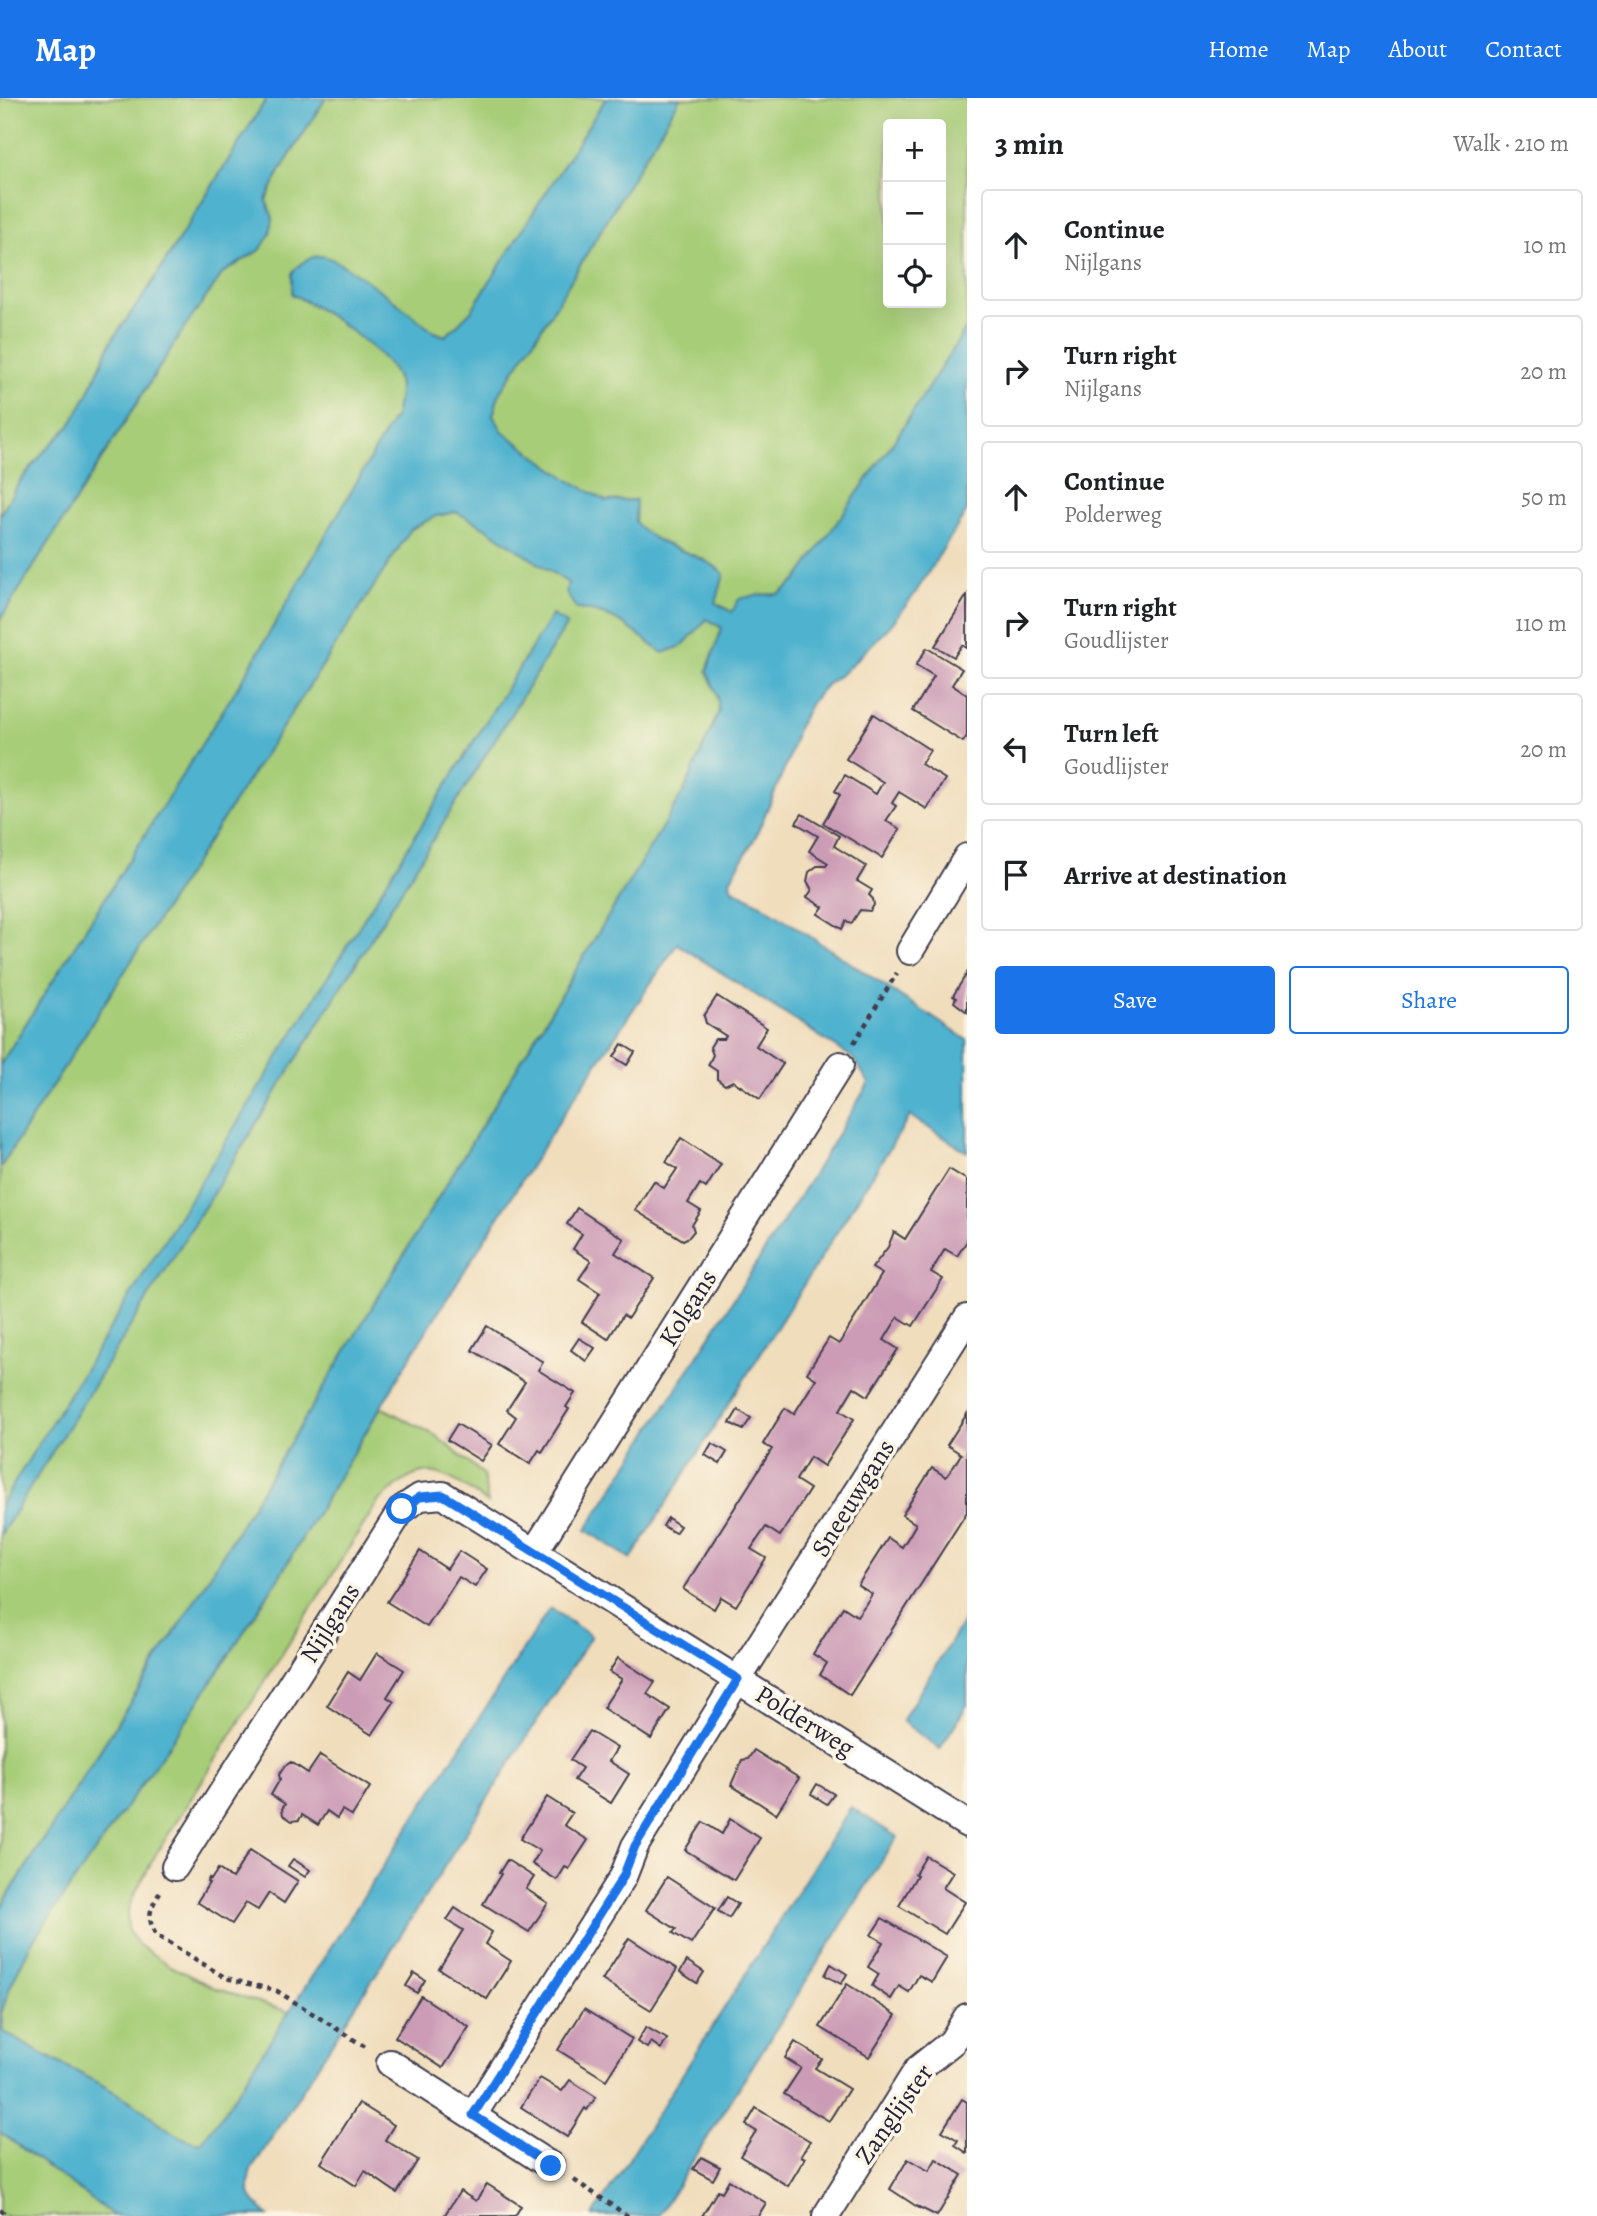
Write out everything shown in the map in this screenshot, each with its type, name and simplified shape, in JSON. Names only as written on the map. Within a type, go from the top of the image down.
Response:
[{"type":"street","points":[[910,951],[967,857]]},
{"type":"street","name":"Kolgans","points":[[536,1551],[847,1054]]},
{"type":"street","name":"Sneeuwgans","points":[[473,2115],[623,1877],[635,1846],[738,1679],[967,1318]]},
{"type":"street","name":"Nijlgans","points":[[175,1867],[402,1509],[420,1497],[443,1495],[536,1551]]},
{"type":"street","name":"Polderweg","points":[[536,1551],[967,1825]]},
{"type":"street","name":"Zanglijster","points":[[826,2216],[918,2069],[951,2042],[967,2017]]},
{"type":"street","points":[[390,2063],[551,2166]]},
{"type":"path","points":[[847,1054],[896,974]]},
{"type":"path","points":[[175,1867],[151,1907],[150,1924],[156,1935],[226,1978],[276,1991],[349,2037]]},
{"type":"path","points":[[599,2196],[628,2216]]},
{"type":"path","points":[[0,2210],[9,2216]]},
{"type":"green space","points":[[0,98],[267,98],[147,291],[112,340],[88,394],[70,426],[18,484],[0,515]]},
{"type":"green space","points":[[326,98],[606,98],[471,311],[446,336],[292,294],[354,333],[385,360],[395,374],[399,386],[396,414],[244,677],[0,1065],[0,620],[181,333],[223,273],[261,249],[273,218],[266,200],[280,171]]},
{"type":"green space","points":[[680,98],[967,98],[967,327],[896,438],[796,581],[779,594],[756,595],[732,612],[716,603],[724,574],[703,559],[644,532],[635,523],[636,500],[606,501],[569,480],[502,432],[493,415],[500,392],[549,317]]},
{"type":"green space","points":[[456,512],[478,523],[568,583],[577,609],[613,618],[663,653],[682,646],[707,619],[722,628],[707,671],[717,694],[720,711],[684,791],[197,1597],[0,1908],[0,1536],[567,624],[552,615],[0,1506],[0,1168],[411,529],[436,516]]},
{"type":"green space","points":[[381,1407],[435,1435],[483,1474],[488,1503],[457,1482],[433,1472],[409,1478],[378,1502],[156,1854],[132,1899],[127,1914],[128,1931],[139,1945],[170,1966],[215,1988],[289,2012],[223,2114],[200,2143],[190,2141],[174,2133],[120,2095],[3,2031],[1,2014],[9,1989],[31,1943],[192,1711],[276,1582]]},
{"type":"green space","points":[[0,2132],[114,2216],[0,2216]]},
{"type":"water","points":[[267,98],[326,98],[280,171],[266,200],[273,218],[270,234],[261,249],[223,273],[181,333],[0,620],[0,515],[18,484],[70,426],[88,394],[112,340],[147,291]]},
{"type":"water","points":[[606,98],[680,98],[549,317],[500,392],[493,415],[503,432],[569,480],[606,501],[636,500],[635,522],[644,531],[655,539],[703,560],[724,574],[716,603],[732,612],[739,599],[779,594],[796,581],[896,438],[967,327],[967,511],[914,595],[891,625],[812,701],[797,729],[788,761],[755,838],[730,880],[731,888],[761,904],[967,1040],[967,1152],[910,1116],[631,1559],[586,1530],[869,1083],[853,1058],[677,944],[570,1104],[417,1346],[276,1582],[192,1712],[31,1943],[9,1989],[1,2014],[3,2031],[120,2095],[174,2133],[200,2143],[223,2114],[550,1608],[591,1636],[250,2172],[249,2186],[252,2197],[269,2216],[114,2216],[0,2132],[0,1909],[197,1597],[684,791],[719,711],[717,694],[707,671],[722,628],[707,619],[682,646],[663,653],[613,618],[577,609],[566,593],[568,583],[478,523],[456,512],[436,516],[411,529],[0,1168],[0,1065],[244,677],[396,414],[399,386],[395,374],[385,360],[354,333],[292,294],[292,273],[311,258],[320,256],[330,259],[360,276],[434,332],[446,336],[471,311]]},
{"type":"water","points":[[552,615],[567,624],[0,1536],[0,1506]]},
{"type":"water","points":[[967,1615],[967,1705],[940,1749],[902,1721]]},
{"type":"water","points":[[851,1807],[897,1837],[658,2216],[593,2216]]},
{"type":"building","points":[[967,595],[967,648],[962,645],[954,657],[935,646]]},
{"type":"building","points":[[927,648],[962,669],[952,685],[967,695],[967,736],[963,742],[913,711],[934,676],[916,665]]},
{"type":"building","points":[[874,714],[930,750],[921,764],[945,779],[927,809],[899,792],[892,803],[896,806],[886,821],[900,829],[882,858],[823,823],[840,795],[835,791],[845,775],[876,794],[883,782],[846,759]]},
{"type":"building","points":[[802,814],[839,836],[834,846],[866,866],[857,881],[872,890],[869,895],[874,905],[870,911],[860,910],[851,924],[846,921],[842,929],[818,914],[823,907],[807,897],[812,890],[807,881],[809,872],[828,863],[809,851],[818,836],[796,823]]},
{"type":"building","points":[[967,973],[967,1012],[954,1002],[956,998],[953,996]]},
{"type":"building","points":[[717,996],[767,1028],[756,1046],[783,1064],[760,1099],[733,1081],[725,1085],[717,1079],[717,1071],[708,1065],[713,1055],[710,1047],[715,1039],[724,1039],[726,1036],[706,1023],[704,1016]]},
{"type":"building","points":[[622,1044],[635,1052],[627,1065],[614,1057]]},
{"type":"building","points":[[681,1138],[721,1164],[706,1188],[700,1184],[688,1203],[701,1211],[692,1225],[694,1231],[683,1240],[635,1210],[654,1181],[664,1188],[677,1169],[666,1162]]},
{"type":"building","points":[[949,1169],[967,1180],[967,1241],[957,1256],[945,1249],[931,1272],[943,1279],[913,1326],[898,1317],[884,1340],[898,1349],[868,1396],[854,1387],[840,1410],[854,1419],[824,1466],[810,1457],[796,1480],[810,1489],[780,1536],[766,1527],[751,1549],[766,1558],[736,1606],[721,1597],[714,1609],[683,1589],[772,1449],[763,1444],[785,1408],[794,1414],[816,1379],[807,1373],[829,1338],[839,1344],[882,1274],[872,1268],[888,1247],[894,1232],[905,1239]]},
{"type":"building","points":[[577,1208],[624,1239],[615,1253],[654,1278],[628,1318],[623,1315],[608,1339],[582,1322],[600,1293],[579,1279],[591,1261],[573,1249],[582,1234],[567,1224]]},
{"type":"building","points":[[487,1326],[543,1362],[538,1370],[575,1393],[566,1407],[569,1409],[542,1452],[539,1450],[530,1464],[499,1444],[516,1417],[507,1410],[525,1382],[472,1350]]},
{"type":"building","points":[[579,1338],[595,1348],[586,1361],[571,1350]]},
{"type":"building","points":[[738,1410],[751,1418],[743,1430],[730,1423]]},
{"type":"building","points":[[967,1414],[967,1512],[850,1695],[820,1675],[827,1663],[813,1654],[843,1607],[857,1616],[865,1605],[872,1594],[858,1585],[888,1538],[902,1547],[909,1536],[916,1524],[902,1515],[932,1468],[946,1477],[954,1466],[961,1454],[947,1445]]},
{"type":"building","points":[[457,1424],[492,1445],[481,1461],[447,1440]]},
{"type":"building","points":[[712,1443],[727,1452],[720,1464],[705,1455]]},
{"type":"building","points":[[668,1518],[680,1526],[675,1533],[663,1526]]},
{"type":"building","points":[[420,1551],[447,1569],[459,1551],[487,1569],[475,1587],[459,1577],[427,1627],[387,1602]]},
{"type":"building","points":[[377,1653],[404,1670],[387,1697],[394,1702],[372,1735],[327,1706],[348,1672],[360,1680]]},
{"type":"building","points":[[618,1658],[655,1682],[647,1694],[670,1709],[651,1739],[603,1708],[622,1679],[609,1672]]},
{"type":"building","points":[[589,1731],[617,1748],[609,1761],[629,1774],[611,1803],[574,1780],[582,1768],[570,1760]]},
{"type":"building","points":[[754,1750],[799,1778],[776,1814],[731,1785],[742,1760],[748,1759]]},
{"type":"building","points":[[320,1755],[370,1787],[352,1816],[342,1810],[337,1818],[327,1811],[318,1825],[302,1815],[299,1820],[292,1821],[283,1815],[285,1804],[271,1795],[280,1779],[279,1775],[291,1762],[308,1773]]},
{"type":"building","points":[[817,1784],[834,1794],[827,1804],[811,1794]]},
{"type":"building","points":[[547,1797],[572,1813],[564,1825],[588,1840],[569,1869],[565,1867],[557,1880],[532,1864],[540,1851],[520,1839]]},
{"type":"building","points":[[730,1819],[760,1838],[734,1880],[685,1850],[703,1822],[722,1834]]},
{"type":"building","points":[[250,1850],[298,1881],[284,1903],[269,1893],[258,1910],[246,1903],[232,1924],[197,1902],[209,1883],[209,1878],[211,1880],[218,1869],[232,1878]]},
{"type":"building","points":[[926,1856],[953,1872],[943,1888],[965,1902],[945,1934],[899,1906]]},
{"type":"building","points":[[293,1859],[310,1870],[305,1877],[288,1866]]},
{"type":"building","points":[[507,1860],[534,1877],[526,1889],[548,1903],[529,1932],[483,1904]]},
{"type":"building","points":[[667,1877],[715,1908],[691,1944],[673,1933],[676,1929],[646,1910]]},
{"type":"building","points":[[727,1897],[738,1904],[729,1918],[718,1911]]},
{"type":"building","points":[[455,1908],[492,1932],[485,1944],[511,1961],[487,1999],[439,1969],[463,1930],[447,1920]]},
{"type":"building","points":[[882,1918],[947,1957],[932,1982],[919,1975],[909,1992],[899,1986],[891,1999],[872,1986],[879,1974],[868,1967],[883,1942],[871,1935]]},
{"type":"building","points":[[629,1938],[677,1969],[651,2010],[602,1980]]},
{"type":"building","points":[[687,1961],[704,1972],[697,1983],[680,1972]]},
{"type":"building","points":[[831,1964],[847,1974],[841,1984],[825,1975]]},
{"type":"building","points":[[414,1973],[425,1980],[417,1993],[406,1986]]},
{"type":"building","points":[[847,1984],[896,2015],[869,2057],[820,2027]]},
{"type":"building","points":[[421,1996],[469,2027],[443,2068],[395,2037]]},
{"type":"building","points":[[584,2009],[632,2039],[606,2080],[558,2050]]},
{"type":"building","points":[[646,2027],[667,2039],[661,2049],[651,2042],[647,2048],[637,2042]]},
{"type":"building","points":[[795,2042],[822,2059],[815,2068],[849,2089],[829,2121],[784,2094],[801,2068],[785,2058]]},
{"type":"building","points":[[540,2078],[562,2091],[570,2080],[596,2097],[587,2110],[585,2108],[567,2137],[521,2107]]},
{"type":"building","points":[[962,2099],[967,2102],[967,2153],[955,2145],[958,2140],[942,2131]]},
{"type":"building","points":[[359,2103],[394,2125],[385,2140],[418,2160],[397,2193],[365,2171],[356,2186],[321,2163]]},
{"type":"building","points":[[756,2108],[810,2141],[801,2156],[805,2158],[788,2186],[740,2156],[756,2131],[746,2125]]},
{"type":"building","points":[[701,2157],[720,2167],[713,2180],[693,2169]]},
{"type":"building","points":[[908,2159],[929,2171],[936,2159],[962,2175],[937,2216],[890,2189]]},
{"type":"building","points":[[729,2180],[766,2203],[758,2216],[702,2216],[718,2190],[722,2192]]},
{"type":"building","points":[[487,2184],[521,2206],[515,2216],[444,2216],[460,2191],[476,2201]]},
{"type":"route","points":[[402,1509],[420,1497],[443,1495],[738,1679],[635,1846],[623,1877],[473,2115],[551,2166]]}]
